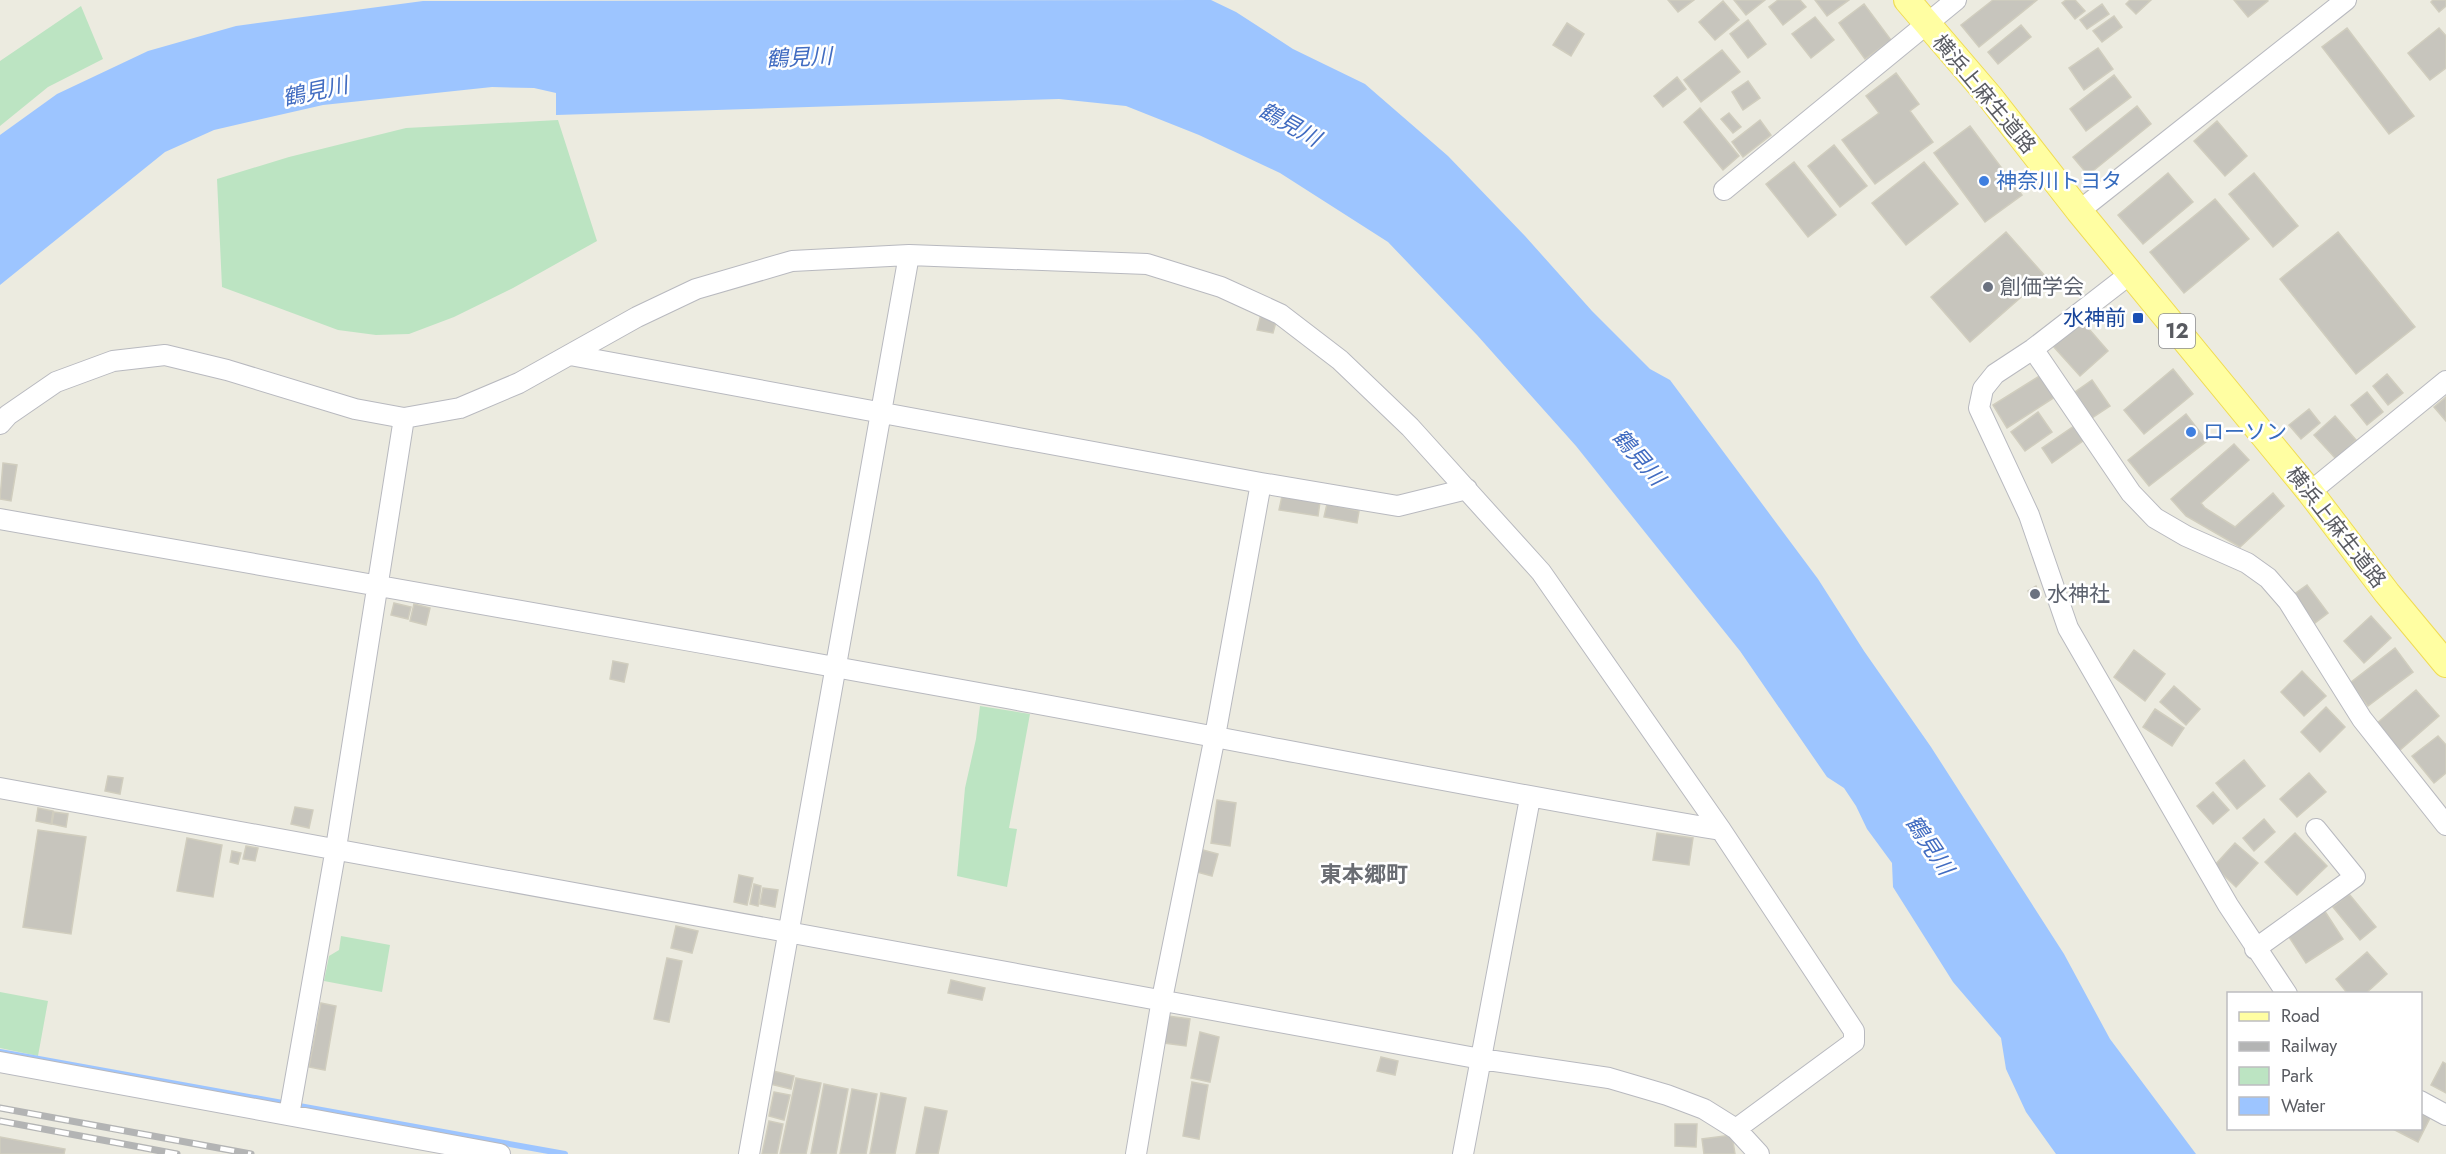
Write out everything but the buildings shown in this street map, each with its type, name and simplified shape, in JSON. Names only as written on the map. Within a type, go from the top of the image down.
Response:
[{"type":"main road","name":"横浜上麻生道路","points":[[1907,0],[1990,97],[2079,212],[2310,492],[2387,593],[2446,664]]},
{"type":"street","points":[[1724,190],[1956,0]]},
{"type":"street","points":[[2079,212],[2346,0]]},
{"type":"street","points":[[749,1154],[909,255]]},
{"type":"street","points":[[0,424],[8,415],[56,381],[113,361],[165,356],[227,370],[355,409],[404,418],[460,408],[519,383],[637,317],[707,285],[792,261],[909,255],[1147,264],[1221,287],[1280,315],[1340,360],[1410,427],[1541,572],[1721,830],[1855,1035],[1854,1042],[1736,1129]]},
{"type":"street","points":[[2130,274],[2033,349],[1995,374],[1983,389],[1979,408],[2029,515],[2068,628],[2205,866],[2256,949],[2286,992]]},
{"type":"street","points":[[2033,349],[2131,493],[2155,518],[2186,536],[2247,563],[2268,579],[2288,601],[2362,719],[2446,825]]},
{"type":"street","points":[[570,355],[1261,483],[1398,506],[1467,489]]},
{"type":"street","points":[[2310,492],[2446,381]]},
{"type":"street","points":[[291,1108],[379,586],[404,418]]},
{"type":"street","points":[[1136,1154],[1162,999],[1215,736],[1261,483]]},
{"type":"street","points":[[0,519],[837,667],[1215,736],[1530,798],[1721,830]]},
{"type":"street","points":[[0,788],[1481,1059],[1609,1078],[1667,1095],[1704,1109],[1736,1129],[1759,1154]]},
{"type":"street","points":[[1463,1154],[1530,798]]},
{"type":"street","points":[[2256,949],[2355,876],[2316,829]]},
{"type":"street","points":[[0,1062],[291,1108],[500,1154]]},
{"type":"street","points":[[2422,1102],[2446,1115]]},
{"type":"green space","points":[[81,6],[103,59],[48,87],[0,126],[0,61]]},
{"type":"green space","points":[[558,120],[597,241],[513,288],[454,317],[409,334],[376,335],[338,330],[222,287],[217,179],[289,157],[406,128]]},
{"type":"green space","points":[[980,706],[1030,714],[1009,828],[1017,829],[1007,887],[957,876],[965,788],[976,739]]},
{"type":"green space","points":[[341,936],[390,945],[382,992],[324,981],[329,956],[339,950]]},
{"type":"green space","points":[[0,992],[48,1001],[38,1056],[0,1048]]},
{"type":"water","name":"鶴見川","points":[[1211,0],[1236,12],[1293,49],[1365,84],[1448,156],[1525,236],[1592,311],[1650,369],[1670,380],[1818,579],[1864,651],[1931,747],[2064,954],[2110,1039],[2196,1154],[2056,1154],[2026,1112],[2006,1069],[2001,1038],[1953,982],[1893,887],[1892,863],[1867,829],[1844,788],[1827,777],[1740,651],[1576,446],[1477,335],[1388,242],[1280,173],[1199,135],[1126,106],[1059,99],[556,115],[556,93],[534,88],[492,87],[323,105],[214,130],[165,152],[0,285],[0,135],[57,94],[148,51],[236,26],[423,1]]},
{"type":"waterway","points":[[0,1052],[565,1154]]},
{"type":"railway","points":[[0,1108],[251,1154]]},
{"type":"railway","points":[[0,1121],[177,1154]]},
{"type":"place","name":"神奈川トヨタ","points":[[1984,181]]},
{"type":"place","name":"創価学会","points":[[1988,287]]},
{"type":"place","name":"水神前","points":[[2138,318]]},
{"type":"place","name":"ローソン","points":[[2191,432]]},
{"type":"place","name":"水神社","points":[[2035,594]]},
{"type":"district","name":"東本郷町","points":[[1364,874]]}]
